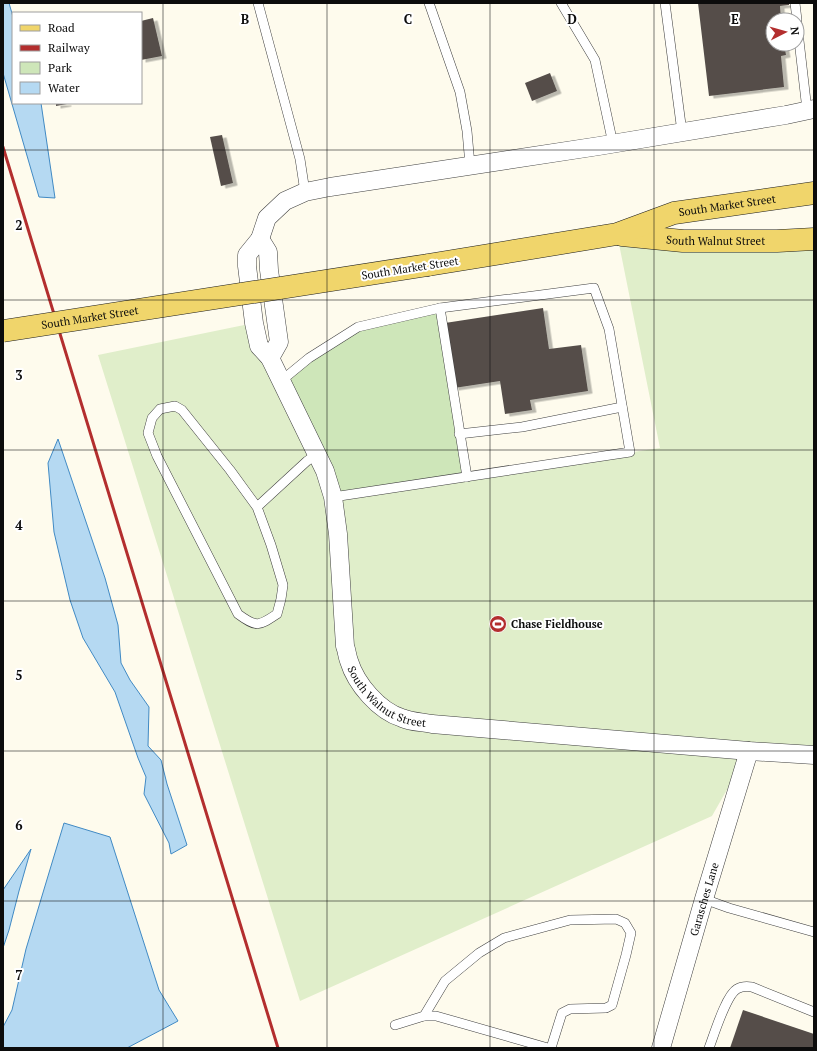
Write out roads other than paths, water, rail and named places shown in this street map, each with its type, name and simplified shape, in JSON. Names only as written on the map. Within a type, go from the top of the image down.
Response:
[{"type":"main road","name":"South Market Street","points":[[3,331],[617,234],[674,214],[814,193]]},
{"type":"main road","name":"South Walnut Street","points":[[617,234],[683,241],[777,241],[814,239]]},
{"type":"street","points":[[305,192],[470,165],[613,144],[786,115],[810,109]]},
{"type":"street","name":"South Walnut Street","points":[[305,192],[284,201],[267,218],[260,239],[247,255],[254,323],[259,346],[270,358],[325,471],[333,497],[338,534],[345,646],[349,662],[364,689],[373,700],[386,710],[402,718],[432,724],[749,751],[814,755]]},
{"type":"street","name":"Garasches Lane","points":[[661,1048],[749,751]]},
{"type":"lane","points":[[258,3],[300,159],[305,192]]},
{"type":"lane","points":[[429,3],[460,92],[468,131],[470,165]]},
{"type":"lane","points":[[561,3],[595,60],[613,144]]},
{"type":"lane","points":[[665,3],[682,132]]},
{"type":"lane","points":[[802,52],[810,109]]},
{"type":"lane","points":[[281,381],[309,358],[358,327],[440,308],[594,288],[609,329],[630,452],[333,497]]},
{"type":"lane","points":[[440,308],[466,477]]},
{"type":"lane","points":[[174,406],[182,410],[258,507],[283,585],[277,614],[262,624],[250,623],[238,614],[157,456],[148,433],[152,418],[160,409],[174,406]]},
{"type":"lane","points":[[459,434],[522,427],[622,406]]},
{"type":"lane","points":[[258,507],[307,461],[318,454]]},
{"type":"lane","points":[[704,899],[729,908],[814,932]]},
{"type":"lane","points":[[395,1025],[424,1016],[436,1016],[549,1048],[562,1013],[570,1008],[606,1008],[612,1005],[631,933],[625,923],[616,920],[570,920],[504,938],[479,953],[445,981],[424,1016]]},
{"type":"lane","points":[[709,1048],[728,998],[735,989],[743,986],[752,987],[814,1012]]},
{"type":"water","points":[[3,3],[9,3],[12,14],[12,104],[3,73]]},
{"type":"water","points":[[12,104],[41,104],[55,198],[39,197]]},
{"type":"water","points":[[58,439],[105,578],[118,625],[121,663],[130,680],[149,707],[148,746],[161,760],[167,784],[187,845],[171,854],[169,843],[144,794],[146,777],[115,692],[83,638],[70,600],[54,532],[48,463]]},
{"type":"water","points":[[64,823],[110,837],[159,990],[178,1021],[127,1048],[3,1048],[3,1027],[12,1010],[26,949]]},
{"type":"water","points":[[31,849],[9,930],[3,948],[3,890]]},
{"type":"railway","points":[[3,147],[278,1048]]},
{"type":"place","name":"Chase Fieldhouse","points":[[498,624]]}]
